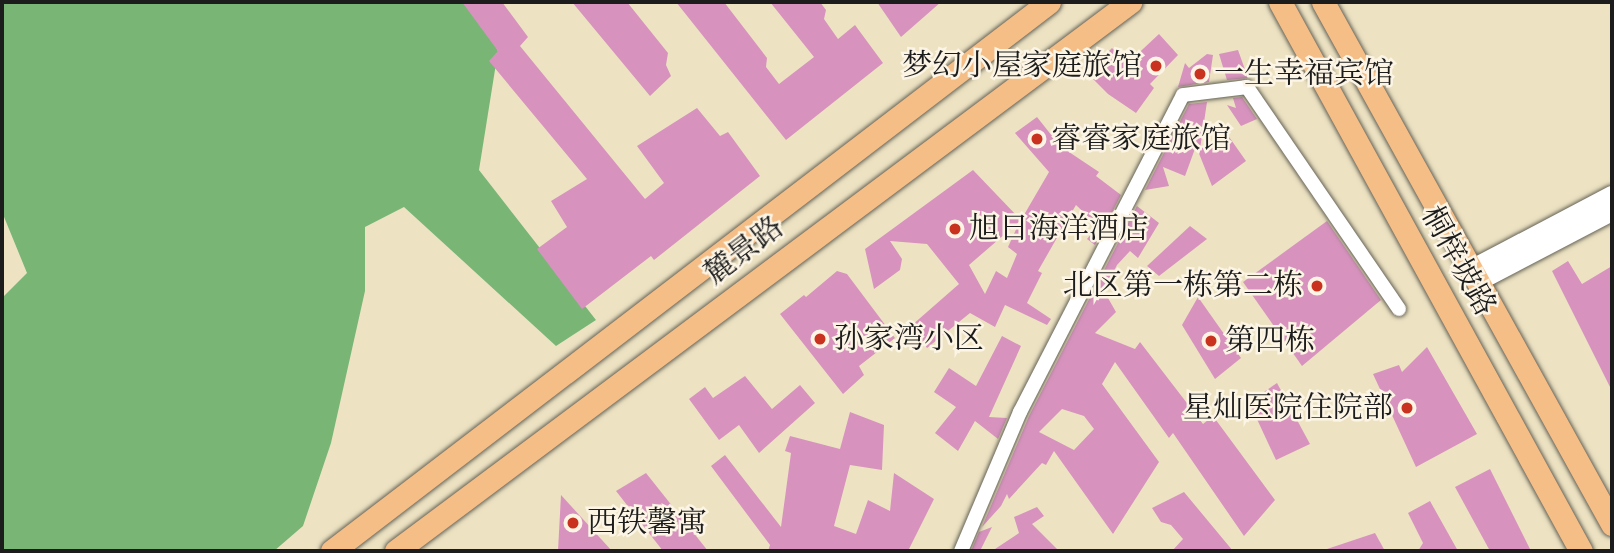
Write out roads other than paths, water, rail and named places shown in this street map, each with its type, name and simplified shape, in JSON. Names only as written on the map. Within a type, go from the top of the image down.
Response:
[{"type":"main road","name":"麓景路","points":[[332,551],[1049,2]]},
{"type":"main road","name":"麓景路","points":[[396,551],[1130,2]]},
{"type":"main road","name":"桐梓坡路","points":[[1280,2],[1581,551]]},
{"type":"main road","name":"桐梓坡路","points":[[1323,2],[1612,524]]},
{"type":"street","points":[[961,551],[1020,412],[1183,95],[1247,87],[1399,309]]},
{"type":"street","points":[[1475,276],[1612,195]]},
{"type":"street","points":[[1475,276],[1612,212]]},
{"type":"place","name":"梦幻小屋家庭旅馆","points":[[1156,66]]},
{"type":"place","name":"一生幸福宾馆","points":[[1200,74]]},
{"type":"place","name":"睿睿家庭旅馆","points":[[1037,139]]},
{"type":"place","name":"旭日海洋酒店","points":[[955,229]]},
{"type":"place","name":"北区第一栋第二栋","points":[[1317,286]]},
{"type":"place","name":"孙家湾小区","points":[[820,339]]},
{"type":"place","name":"第四栋","points":[[1211,341]]},
{"type":"place","name":"星灿医院住院部","points":[[1407,408]]},
{"type":"place","name":"西铁馨寓","points":[[573,523]]}]
